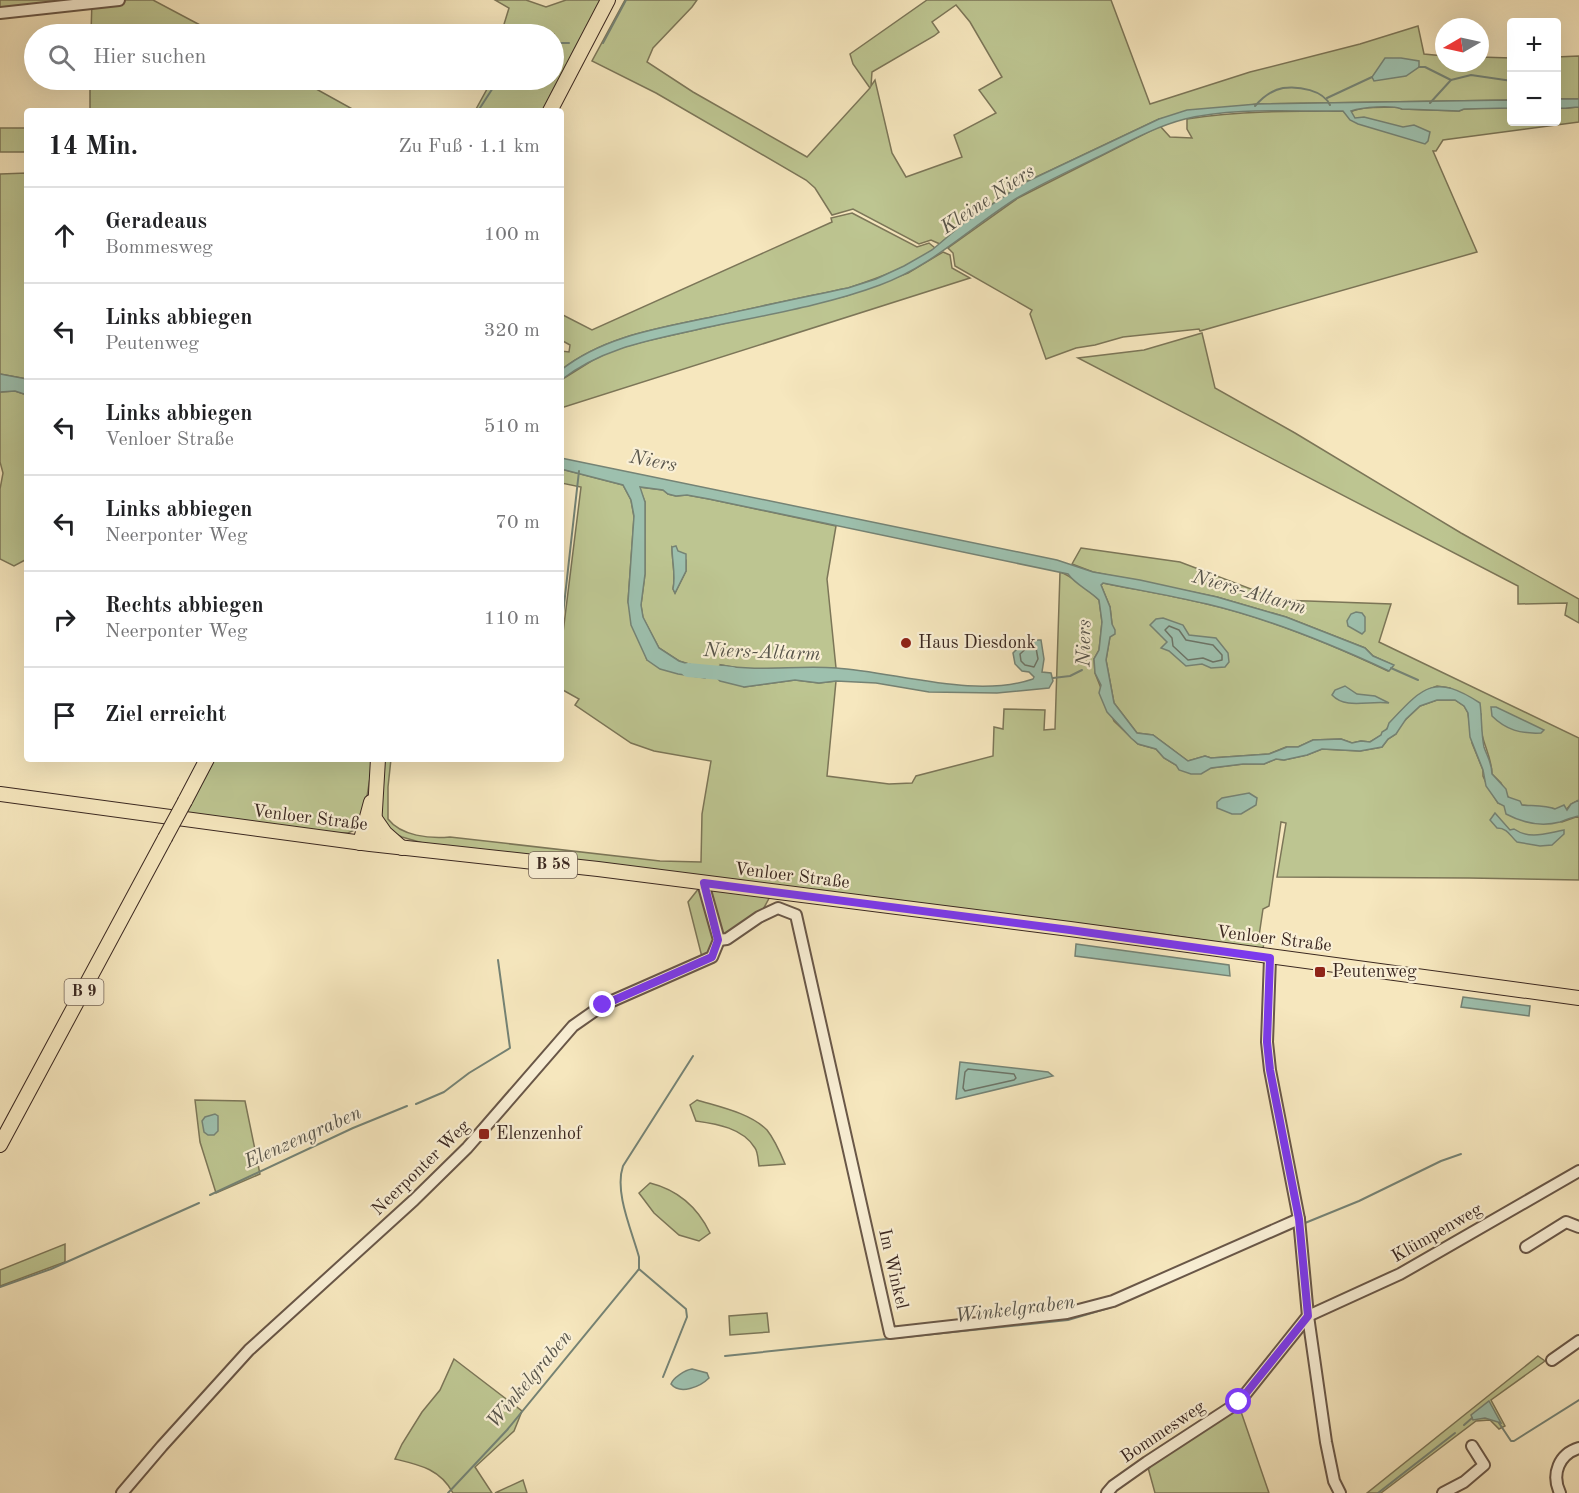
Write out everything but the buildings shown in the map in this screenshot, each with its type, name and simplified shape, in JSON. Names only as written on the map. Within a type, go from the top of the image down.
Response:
[{"type":"main road","points":[[564,84],[608,0]]},
{"type":"main road","points":[[552,108],[561,90]]},
{"type":"main road","name":"B 9","points":[[0,1145],[205,762]]},
{"type":"main road","points":[[367,843],[378,762]]},
{"type":"main road","points":[[367,843],[376,820],[375,785]]},
{"type":"main road","name":"Venloer Straße","points":[[0,794],[402,848],[1059,928],[1579,998]]},
{"type":"main road","points":[[376,820],[385,833],[402,848]]},
{"type":"street","points":[[0,13],[119,0]]},
{"type":"street","points":[[704,883],[718,940]]},
{"type":"street","name":"Im Winkel","points":[[718,940],[727,939],[759,917],[778,908],[796,915],[890,1333],[1067,1313],[1113,1301],[1299,1219]]},
{"type":"street","name":"Neerponter Weg","points":[[122,1493],[249,1350],[414,1200],[467,1148],[573,1026],[603,1005],[712,957],[718,940]]},
{"type":"street","points":[[1270,958],[1267,1042],[1270,1070],[1299,1219],[1308,1316],[1326,1442],[1334,1481],[1340,1493]]},
{"type":"street","name":"Klümpenweg","points":[[1308,1316],[1400,1274],[1579,1171]]},
{"type":"street","points":[[1526,1247],[1566,1222],[1579,1227]]},
{"type":"street","name":"Bommesweg","points":[[1107,1493],[1113,1486],[1147,1462],[1239,1402],[1308,1316]]},
{"type":"street","points":[[1552,1360],[1579,1341]]},
{"type":"street","points":[[1445,1492],[1464,1482],[1484,1465],[1472,1446]]},
{"type":"street","points":[[1560,1493],[1556,1484],[1557,1470],[1567,1453],[1579,1448]]},
{"type":"green space","points":[[0,0],[76,0],[0,11]]},
{"type":"green space","points":[[92,0],[153,0],[198,24],[91,24]]},
{"type":"green space","points":[[495,0],[526,0],[546,7],[566,0],[604,0],[564,75],[564,24],[504,24],[509,8]]},
{"type":"green space","points":[[625,0],[697,0],[653,48],[647,62],[693,92],[807,157],[870,88],[853,64],[850,54],[927,0],[1111,0],[1150,104],[1250,72],[1360,44],[1418,26],[1424,54],[1435,55],[1435,72],[1489,72],[1489,57],[1507,58],[1507,100],[1257,104],[1159,119],[1026,182],[965,222],[940,244],[931,240],[919,244],[853,209],[832,215],[815,188],[806,180],[656,93],[592,61]],"holes":[[[956,5],[970,22],[1002,77],[979,90],[996,113],[954,135],[962,157],[906,177],[892,153],[875,80],[871,86],[872,72],[934,36],[939,32],[932,22]]]},
{"type":"green space","points":[[1579,56],[1579,99],[1561,99],[1561,57]]},
{"type":"green space","points":[[90,90],[318,90],[351,108],[90,108]]},
{"type":"green space","points":[[487,90],[556,90],[547,108],[477,108]]},
{"type":"green space","points":[[1397,107],[1459,111],[1507,107],[1507,126],[1549,126],[1443,140],[1436,151],[1433,151],[1477,252],[1200,331],[1199,329],[1123,337],[1076,348],[1046,359],[1030,314],[1032,310],[955,266],[953,253],[948,248],[1018,198],[1160,126],[1170,137],[1192,138],[1187,129],[1187,119],[1265,112],[1343,111],[1347,114],[1365,108]]},
{"type":"green space","points":[[1579,107],[1579,122],[1561,124],[1561,108]]},
{"type":"green space","points":[[0,128],[24,128],[24,152],[0,152]]},
{"type":"green space","points":[[24,173],[24,378],[0,374],[0,174]]},
{"type":"green space","points":[[852,213],[917,247],[929,243],[935,248],[904,266],[848,288],[633,335],[595,349],[564,368],[564,351],[569,352],[570,345],[564,342],[564,316],[592,330],[832,222],[831,218]]},
{"type":"green space","points":[[943,252],[950,255],[952,268],[970,278],[564,407],[564,378],[613,350],[846,296],[908,273]]},
{"type":"green space","points":[[1202,333],[1215,388],[1295,433],[1461,533],[1579,599],[1579,623],[1565,615],[1567,603],[1518,604],[1518,586],[1078,358],[1144,350]]},
{"type":"green space","points":[[15,391],[24,394],[24,561],[14,566],[0,559],[0,489],[3,473],[0,462],[0,392]]},
{"type":"green space","points":[[564,470],[623,485],[631,500],[634,517],[628,602],[647,660],[705,678],[705,669],[679,661],[659,648],[643,618],[641,605],[645,574],[645,502],[639,487],[663,490],[676,496],[687,495],[709,499],[836,526],[827,579],[836,668],[744,669],[721,665],[744,687],[795,680],[819,683],[836,681],[827,776],[889,784],[912,783],[916,776],[993,756],[994,727],[1003,729],[1004,709],[1045,710],[1044,730],[1055,729],[1060,572],[1075,580],[1099,600],[1102,622],[1099,650],[1094,659],[1095,673],[1114,721],[1138,744],[1156,749],[1164,758],[1176,765],[1211,768],[1264,764],[1276,759],[1284,760],[1307,755],[1322,749],[1360,751],[1382,747],[1420,706],[1437,700],[1455,700],[1464,706],[1468,713],[1472,743],[1483,770],[1483,776],[1498,803],[1562,822],[1579,816],[1579,880],[1277,877],[1286,823],[1281,822],[1269,906],[1263,909],[1259,936],[1264,942],[1263,949],[1148,932],[1055,928],[773,891],[759,917],[727,939],[703,961],[688,902],[703,883],[433,846],[391,832],[381,819],[383,762],[391,762],[388,819],[408,833],[425,837],[450,837],[660,861],[701,862],[702,814],[711,761],[654,751],[631,743],[575,705],[579,699],[564,691],[564,625],[581,487],[564,484]],"holes":[[[672,547],[686,560],[686,571],[675,593]]]},
{"type":"green space","points":[[1081,548],[1180,562],[1280,600],[1391,604],[1379,642],[1579,738],[1579,800],[1566,810],[1521,805],[1508,797],[1501,783],[1492,774],[1481,730],[1481,714],[1450,688],[1437,686],[1425,691],[1399,713],[1382,735],[1370,742],[1352,743],[1341,739],[1313,740],[1298,747],[1286,747],[1269,754],[1211,758],[1205,756],[1188,761],[1153,735],[1137,733],[1114,703],[1106,660],[1112,624],[1110,607],[1101,585],[1103,583],[1230,610],[1299,633],[1388,671],[1393,665],[1373,656],[1365,648],[1286,617],[1217,597],[1093,572],[1072,564]]},
{"type":"green space","points":[[212,762],[373,762],[364,815],[359,828],[348,833],[185,813]]},
{"type":"green space","points":[[195,1100],[245,1101],[260,1174],[216,1193],[200,1142]]},
{"type":"green space","points":[[697,1100],[734,1111],[760,1124],[772,1138],[785,1164],[759,1166],[756,1150],[750,1141],[737,1131],[696,1121],[690,1105]]},
{"type":"green space","points":[[650,1183],[686,1200],[705,1223],[710,1233],[699,1241],[679,1235],[654,1213],[639,1193]]},
{"type":"green space","points":[[65,1244],[65,1262],[0,1286],[0,1270]]},
{"type":"green space","points":[[767,1313],[769,1332],[730,1335],[729,1316]]},
{"type":"green space","points":[[1538,1356],[1545,1361],[1491,1400],[1505,1426],[1499,1429],[1490,1420],[1476,1421],[1381,1493],[1367,1493]]},
{"type":"green space","points":[[454,1359],[522,1411],[514,1431],[475,1467],[492,1493],[453,1493],[436,1473],[395,1459],[422,1412],[440,1390]]},
{"type":"green space","points":[[1238,1403],[1269,1493],[1155,1493],[1147,1464]]},
{"type":"green space","points":[[523,1480],[527,1493],[495,1493]]},
{"type":"water","points":[[1385,58],[1419,61],[1419,67],[1406,76],[1374,81],[1372,77]]},
{"type":"water","points":[[1561,99],[1579,99],[1579,107],[1561,108]]},
{"type":"water","points":[[1507,100],[1507,108],[1459,111],[1384,107],[1351,111],[1355,118],[1364,117],[1403,127],[1414,125],[1430,132],[1425,144],[1358,124],[1350,120],[1343,111],[1243,111],[1204,115],[1174,122],[1140,136],[1027,192],[934,257],[880,285],[811,306],[623,348],[591,361],[564,378],[564,368],[578,358],[614,341],[673,325],[848,288],[876,279],[932,250],[965,222],[1026,182],[1159,119],[1187,110],[1257,104]]},
{"type":"water","points":[[0,374],[24,378],[24,394],[15,391],[0,392]]},
{"type":"water","points":[[564,459],[1057,560],[1093,572],[1217,597],[1286,617],[1365,648],[1373,656],[1394,665],[1389,671],[1300,633],[1231,610],[1103,583],[1101,585],[1110,607],[1115,630],[1115,634],[1110,637],[1106,660],[1114,703],[1137,733],[1153,735],[1188,761],[1205,756],[1211,758],[1269,754],[1287,747],[1298,747],[1313,740],[1341,739],[1352,743],[1370,742],[1381,735],[1389,723],[1421,693],[1430,688],[1451,688],[1480,703],[1484,747],[1492,774],[1506,789],[1508,797],[1520,801],[1522,805],[1555,809],[1564,805],[1567,810],[1571,804],[1579,800],[1579,816],[1560,822],[1539,824],[1519,820],[1506,814],[1504,806],[1498,803],[1486,786],[1483,770],[1470,737],[1468,713],[1464,706],[1455,700],[1437,700],[1420,706],[1382,747],[1360,751],[1322,749],[1307,755],[1284,760],[1276,759],[1264,764],[1211,768],[1201,774],[1179,770],[1156,749],[1138,744],[1107,712],[1099,693],[1101,685],[1095,673],[1094,659],[1099,650],[1102,622],[1099,600],[1068,574],[709,499],[687,495],[676,496],[663,490],[640,487],[645,502],[645,574],[641,605],[643,617],[659,648],[679,661],[705,669],[705,678],[660,669],[647,660],[631,625],[628,602],[634,516],[631,500],[623,485],[564,470]]},
{"type":"water","points":[[676,546],[678,551],[686,554],[686,571],[675,593],[672,547]]},
{"type":"water","points":[[1362,613],[1365,617],[1365,631],[1362,634],[1348,626],[1347,621],[1351,614]]},
{"type":"water","points":[[1163,618],[1183,625],[1189,635],[1216,638],[1228,653],[1229,662],[1225,667],[1211,668],[1202,664],[1186,666],[1169,651],[1161,648],[1167,642],[1150,625],[1156,619]]},
{"type":"water","points":[[1026,640],[1041,640],[1044,659],[1042,672],[1051,673],[1053,681],[1049,688],[997,693],[929,692],[876,683],[836,681],[819,683],[795,680],[744,687],[720,681],[715,676],[716,669],[721,665],[750,668],[822,667],[961,685],[1010,684],[1034,677],[1029,672],[1022,671],[1015,664],[1013,653]]},
{"type":"water","points":[[1345,686],[1357,694],[1375,696],[1389,703],[1351,703],[1338,700],[1332,695],[1335,690]]},
{"type":"water","points":[[1491,707],[1496,707],[1544,730],[1541,733],[1527,733],[1508,728],[1492,716]]},
{"type":"water","points":[[1249,793],[1257,798],[1256,805],[1241,814],[1232,814],[1217,808],[1217,802],[1222,798]]},
{"type":"water","points":[[1495,813],[1510,830],[1514,829],[1532,835],[1564,830],[1564,834],[1552,845],[1540,846],[1517,842],[1490,820]]},
{"type":"water","points":[[1076,944],[1229,965],[1230,976],[1075,956]]},
{"type":"water","points":[[1463,997],[1530,1006],[1529,1016],[1461,1007]]},
{"type":"water","points":[[960,1062],[1048,1072],[1053,1076],[956,1099]]},
{"type":"water","points":[[215,1114],[218,1116],[218,1131],[214,1135],[208,1135],[204,1132],[202,1121],[205,1117]]},
{"type":"water","points":[[692,1369],[707,1373],[709,1378],[701,1384],[685,1389],[679,1389],[671,1384],[674,1379]]},
{"type":"water","points":[[1489,1401],[1501,1423],[1485,1418],[1473,1420],[1471,1415]]},
{"type":"waterway","points":[[603,43],[626,0]]},
{"type":"waterway","points":[[564,43],[569,43]]},
{"type":"waterway","points":[[1419,67],[1425,67],[1451,80]]},
{"type":"waterway","points":[[1430,103],[1451,80],[1471,75],[1507,80]]},
{"type":"waterway","points":[[1327,98],[1372,77]]},
{"type":"waterway","points":[[1255,106],[1271,92],[1289,88],[1316,93],[1327,100],[1330,105]]},
{"type":"waterway","points":[[480,108],[492,90]]},
{"type":"waterway","points":[[564,605],[579,471]]},
{"type":"waterway","points":[[1391,668],[1418,680]]},
{"type":"waterway","name":"Niers-Altarm","points":[[688,670],[732,674]]},
{"type":"waterway","name":"Niers","points":[[1053,678],[1070,676],[1082,670]]},
{"type":"waterway","name":"Elenzengraben","points":[[416,1104],[444,1092],[469,1073],[510,1048],[498,960]]},
{"type":"waterway","name":"Winkelgraben","points":[[448,1493],[507,1430],[639,1269],[639,1257],[622,1199],[623,1166],[693,1056]]},
{"type":"waterway","name":"Elenzengraben","points":[[210,1195],[353,1128],[407,1106]]},
{"type":"waterway","name":"Winkelgraben","points":[[1305,1223],[1461,1154]]},
{"type":"waterway","name":"Elenzengraben","points":[[0,1287],[51,1269],[199,1203]]},
{"type":"waterway","points":[[639,1269],[686,1309],[687,1317],[663,1377]]},
{"type":"waterway","name":"Winkelgraben","points":[[725,1356],[1068,1320],[1112,1307],[1168,1282]]},
{"type":"waterway","points":[[1499,1423],[1511,1441],[1514,1441],[1579,1400]]},
{"type":"waterway","points":[[1464,1425],[1472,1418]]},
{"type":"waterway","points":[[1378,1493],[1455,1433]]},
{"type":"place","name":"Haus Diesdonk","points":[[906,643]]},
{"type":"place","name":"Peutenweg","points":[[1320,972]]},
{"type":"place","name":"Elenzenhof","points":[[484,1134]]},
{"type":"route","points":[[603,1005],[712,957],[718,940],[704,891],[704,883],[1270,958],[1267,1042],[1270,1070],[1299,1219],[1308,1316],[1239,1402]]},
{"type":"water label","name":"Kleine Niers","points":[[988,200]]}]
